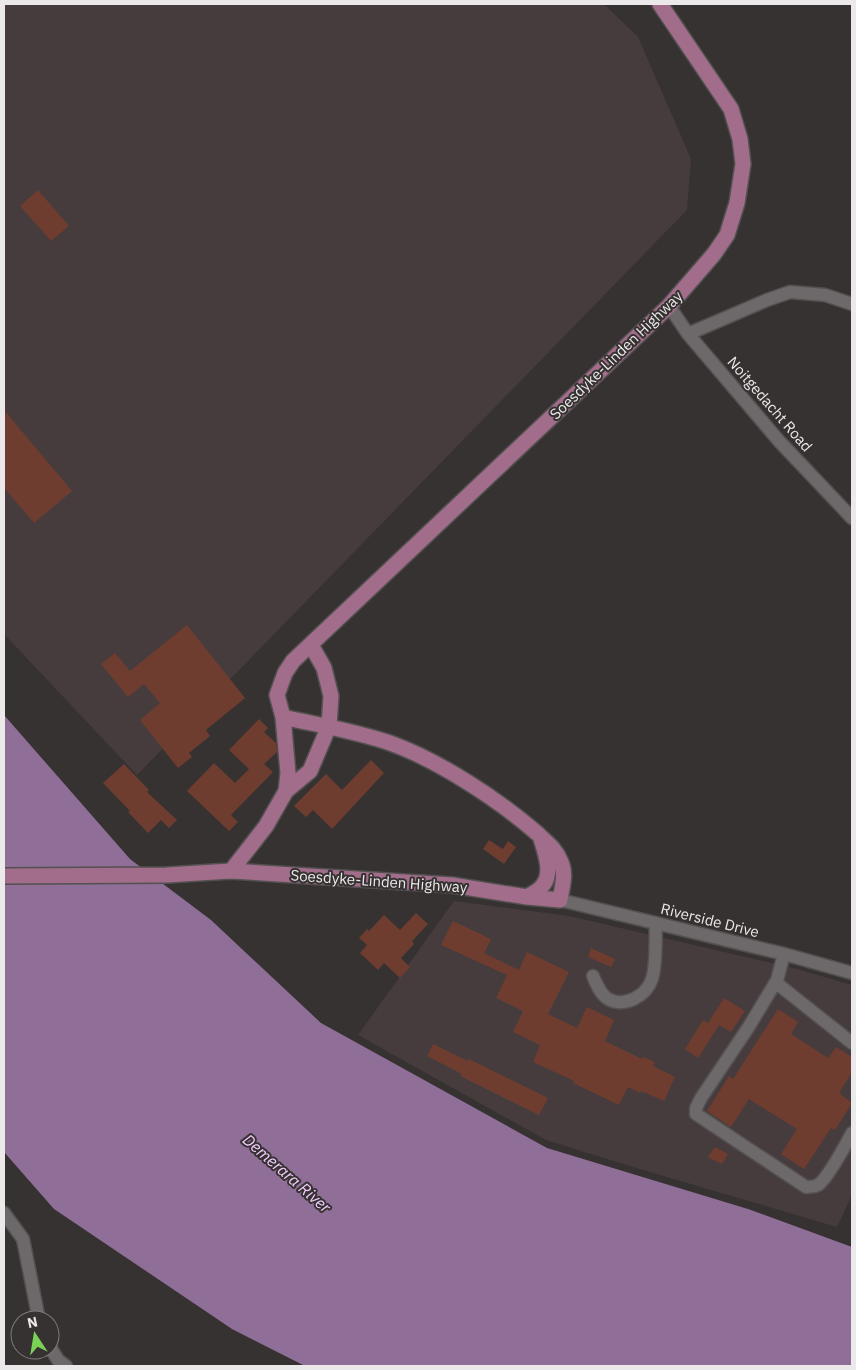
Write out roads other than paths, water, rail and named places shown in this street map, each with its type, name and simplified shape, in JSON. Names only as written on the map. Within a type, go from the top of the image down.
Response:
[{"type":"main road","name":"Soesdyke-Linden Highway","points":[[286,791],[288,773],[283,717],[278,695],[285,673],[293,661],[669,306],[714,254],[727,235],[737,203],[743,164],[740,139],[731,109],[660,4]]},
{"type":"main road","name":"Soesdyke-Linden Highway","points":[[231,871],[266,826],[286,791],[310,771],[330,726],[331,696],[324,668],[312,645]]},
{"type":"main road","points":[[283,717],[330,726],[388,742],[412,752],[456,776],[518,817],[551,846],[560,860],[564,876],[560,900]]},
{"type":"main road","points":[[527,897],[543,885],[547,876],[546,856],[541,837]]},
{"type":"main road","name":"Soesdyke-Linden Highway","points":[[4,876],[167,875],[231,871],[452,885],[527,897],[560,900]]},
{"type":"street","points":[[688,334],[790,292],[825,296],[852,304]]},
{"type":"street","name":"Noitgedacht Road","points":[[669,306],[688,334],[779,441],[852,518]]},
{"type":"street","name":"Riverside Drive","points":[[560,900],[784,954],[852,973]]},
{"type":"street","points":[[593,976],[600,990],[608,999],[622,1002],[634,1000],[648,989],[653,976],[656,924]]},
{"type":"street","points":[[784,954],[777,980],[748,1028],[701,1098],[696,1108],[696,1114],[806,1187],[819,1184],[826,1176],[852,1134]]},
{"type":"street","points":[[777,980],[779,985],[852,1044]]},
{"type":"street","points":[[4,1213],[23,1239],[37,1310]]},
{"type":"water","name":"Demerara River","points":[[4,715],[130,859],[211,920],[321,1023],[547,1148],[748,1209],[852,1247],[852,1366],[305,1366],[232,1329],[54,1209],[4,1152]]}]
